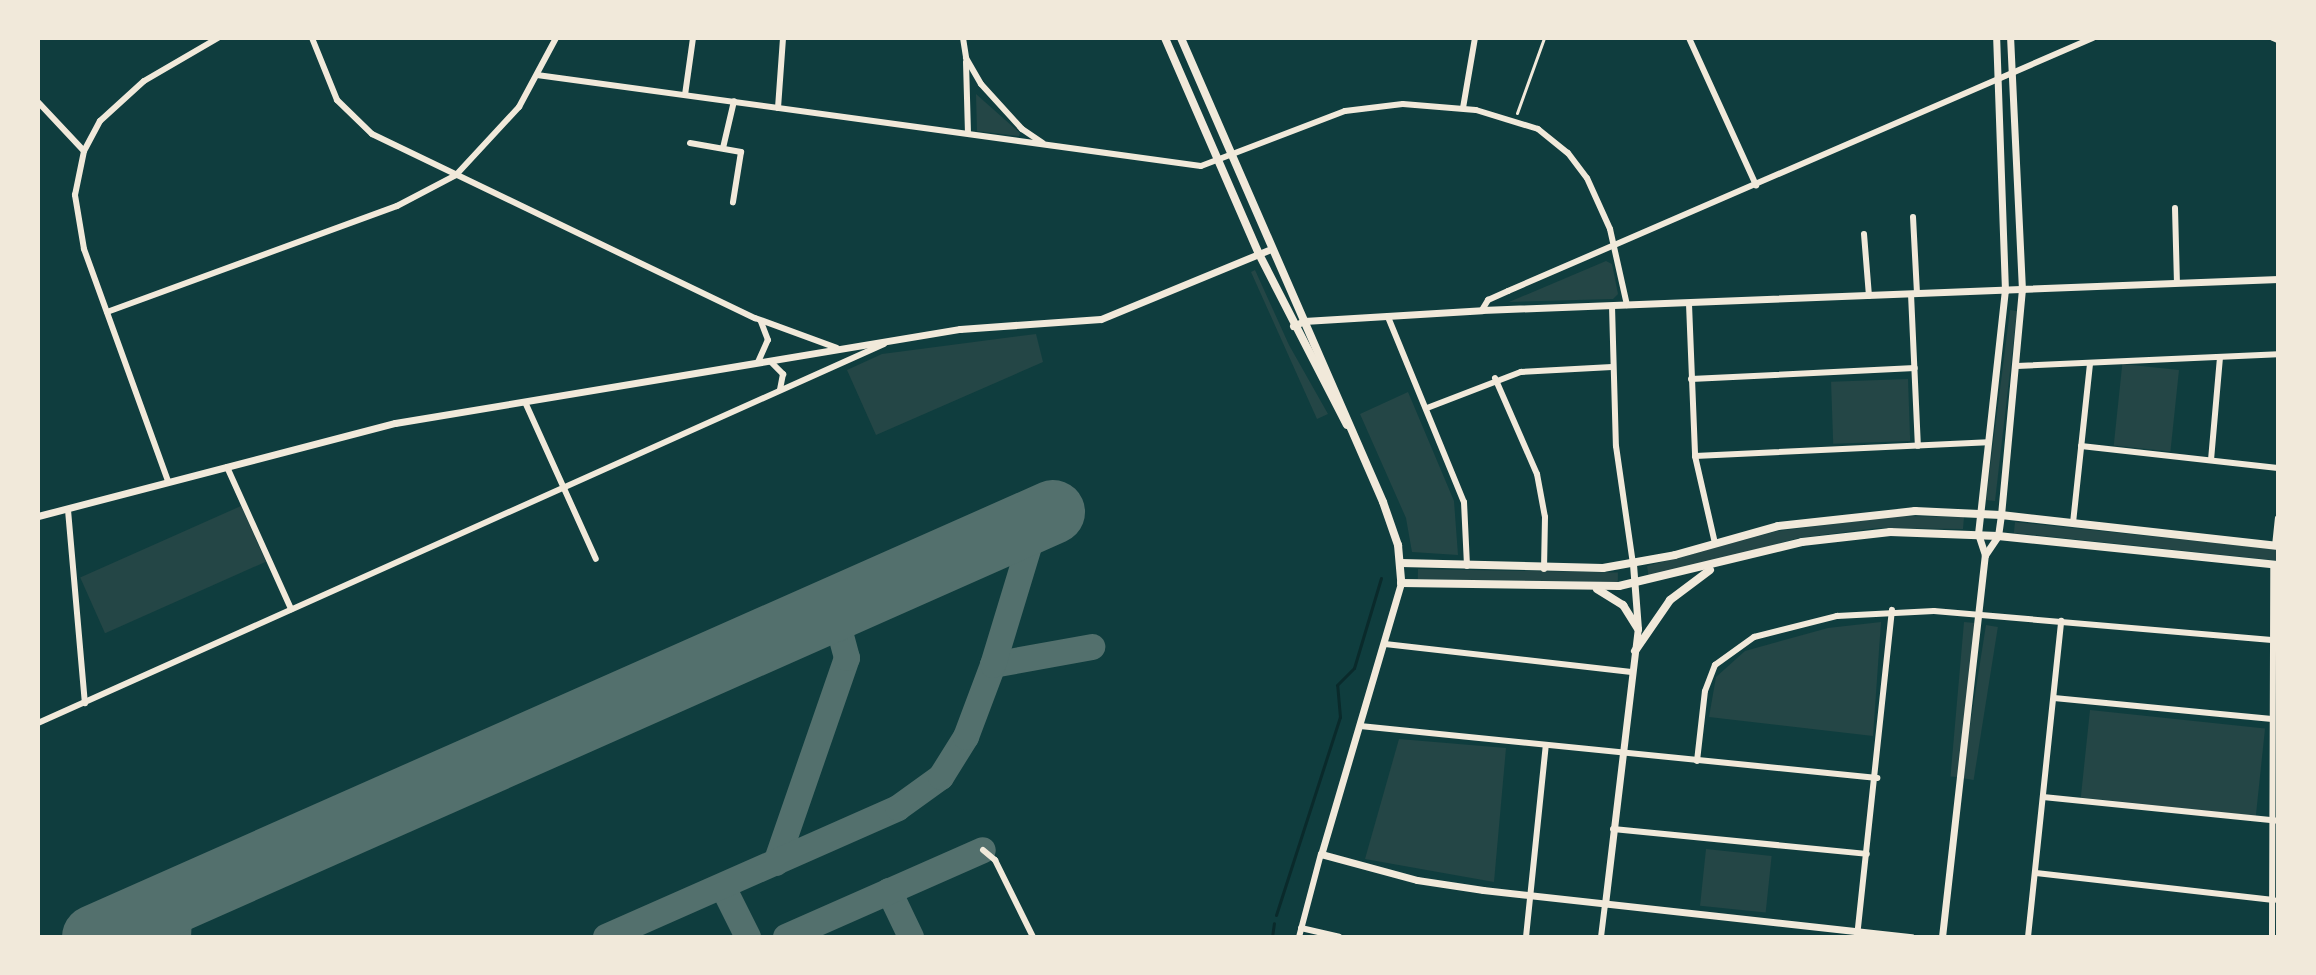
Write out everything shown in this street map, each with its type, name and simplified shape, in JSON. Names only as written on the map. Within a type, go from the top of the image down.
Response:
[{"type":"main road","points":[[1165,38],[1293,326],[1354,436]]},
{"type":"main road","points":[[1181,38],[1383,502],[1401,563],[1401,583],[1593,588],[1636,584],[1802,542],[1853,534],[1978,534],[2276,565]]},
{"type":"main road","points":[[1401,563],[1544,569],[1633,564],[1845,515],[2001,515],[2276,546]]},
{"type":"main road","points":[[1635,651],[1670,600],[1720,565]]},
{"type":"main road","points":[[1593,588],[1618,600],[1638,629]]},
{"type":"street","points":[[168,481],[84,249],[75,195],[84,151],[100,121],[121,99],[218,38]]},
{"type":"street","points":[[312,38],[326,80],[354,119],[382,140],[755,318],[829,347],[884,344]]},
{"type":"street","points":[[107,312],[397,206],[456,175],[502,129],[537,75],[556,38]]},
{"type":"street","points":[[685,95],[693,38]]},
{"type":"street","points":[[778,108],[783,38]]},
{"type":"street","points":[[963,38],[968,133]]},
{"type":"street","points":[[1463,108],[1475,38]]},
{"type":"street","points":[[1689,38],[1756,185]]},
{"type":"street","points":[[1942,937],[1985,555],[1978,534],[2005,291],[1996,38]]},
{"type":"street","points":[[1985,555],[1998,536],[2001,515],[2022,290],[2010,38]]},
{"type":"street","points":[[1482,310],[1488,300],[2093,38]]},
{"type":"street","points":[[966,58],[1002,109],[1045,144]]},
{"type":"street","points":[[537,75],[1201,166],[1345,111],[1403,104],[1516,116],[1568,153],[1601,204],[1627,305]]},
{"type":"street","points":[[723,148],[734,101]]},
{"type":"street","points":[[38,102],[84,151]]},
{"type":"street","points":[[690,143],[741,152],[733,202]]},
{"type":"street","points":[[2175,208],[2177,282]]},
{"type":"street","points":[[1913,217],[1918,446]]},
{"type":"street","points":[[1864,234],[1869,296]]},
{"type":"street","points":[[38,516],[395,423],[752,367],[960,329],[1101,319],[1271,249]]},
{"type":"street","points":[[1293,326],[1304,321],[1482,310],[2278,279]]},
{"type":"street","points":[[1689,304],[1695,456],[1715,543]]},
{"type":"street","points":[[1601,937],[1638,629],[1636,584],[1612,367],[1612,306]]},
{"type":"street","points":[[1388,317],[1464,502],[1467,566]]},
{"type":"street","points":[[752,367],[762,358],[768,340],[765,326],[755,318]]},
{"type":"street","points":[[38,723],[884,344]]},
{"type":"street","points":[[2017,366],[2278,354]]},
{"type":"street","points":[[2211,460],[2220,357]]},
{"type":"street","points":[[772,363],[783,374],[779,391]]},
{"type":"street","points":[[2073,523],[2090,363]]},
{"type":"street","points":[[1427,408],[1495,378],[1547,369],[1612,367]]},
{"type":"street","points":[[1691,379],[1915,368]]},
{"type":"street","points":[[1495,378],[1537,474],[1545,517],[1544,569]]},
{"type":"street","points":[[525,402],[596,559]]},
{"type":"street","points":[[1695,456],[1988,442]]},
{"type":"street","points":[[2081,446],[2278,468]]},
{"type":"street","points":[[227,467],[291,609]]},
{"type":"street","points":[[68,510],[85,703]]},
{"type":"street","points":[[2276,546],[2278,518]]},
{"type":"street","points":[[2272,937],[2275,821],[2272,640],[2276,565]]},
{"type":"street","points":[[1299,937],[1401,583]]},
{"type":"street","points":[[1697,761],[1709,677],[1732,649],[1790,627],[1892,610],[2272,640]]},
{"type":"street","points":[[1857,934],[1877,778],[1892,610]]},
{"type":"street","points":[[2028,937],[2061,621]]},
{"type":"street","points":[[1385,644],[1631,672]]},
{"type":"street","points":[[2054,698],[2272,719]]},
{"type":"street","points":[[1360,726],[1877,778]]},
{"type":"street","points":[[1526,937],[1546,745]]},
{"type":"street","points":[[2043,797],[2275,821]]},
{"type":"street","points":[[1613,829],[1867,854]]},
{"type":"street","points":[[983,850],[995,860],[1033,937]]},
{"type":"street","points":[[1321,854],[1417,880],[1857,934],[1911,937]]},
{"type":"street","points":[[2036,873],[2273,900]]},
{"type":"street","points":[[1301,928],[1339,937]]},
{"type":"lane","points":[[1516,116],[1544,38]]},
{"type":"shaded area","points":[[976,94],[1020,133],[1019,136],[977,131]]},
{"type":"shaded area","points":[[1606,261],[1612,264],[1618,294],[1613,299],[1509,302]]},
{"type":"shaded area","points":[[1255,270],[1289,345],[1328,414],[1317,419],[1251,272]]},
{"type":"shaded area","points":[[2010,310],[2017,311],[1995,501],[1986,500]]},
{"type":"shaded area","points":[[1036,334],[1043,362],[876,435],[847,370],[882,354]]},
{"type":"shaded area","points":[[2122,364],[2179,370],[2170,452],[2114,446]]},
{"type":"shaded area","points":[[1908,379],[1910,441],[1833,444],[1831,382]]},
{"type":"shaded area","points":[[1408,392],[1454,501],[1458,555],[1412,552],[1406,518],[1360,414]]},
{"type":"shaded area","points":[[241,506],[266,562],[105,633],[80,578]]},
{"type":"shaded area","points":[[1898,516],[1964,517],[1963,529],[1877,528],[1799,538],[1649,578],[1647,566],[1777,531]]},
{"type":"shaded area","points":[[2015,522],[2278,550],[2276,561],[2014,533]]},
{"type":"shaded area","points":[[1418,569],[1618,572],[1618,582],[1418,579]]},
{"type":"shaded area","points":[[1881,622],[1873,736],[1709,717],[1716,677],[1745,651],[1828,628]]},
{"type":"shaded area","points":[[1964,622],[1975,623],[1961,777],[1950,776]]},
{"type":"shaded area","points":[[1986,625],[1998,627],[1974,780],[1962,778]]},
{"type":"shaded area","points":[[2090,710],[2265,728],[2256,816],[2081,798]]},
{"type":"shaded area","points":[[1399,739],[1506,748],[1494,882],[1365,859]]},
{"type":"shaded area","points":[[1706,849],[1772,856],[1766,913],[1700,906]]},
{"type":"waterway","points":[[1276,915],[1340,717],[1337,685],[1354,668],[1381,578]]},
{"type":"waterway","points":[[1272,937],[1274,923]]},
{"type":"taxiway","points":[[606,937],[898,808],[941,777],[966,737],[993,665],[1037,520]]},
{"type":"taxiway","points":[[776,863],[847,658],[839,629],[808,618]]},
{"type":"taxiway","points":[[993,665],[1092,647]]},
{"type":"taxiway","points":[[786,937],[983,850]]},
{"type":"taxiway","points":[[723,887],[748,937]]},
{"type":"taxiway","points":[[178,937],[179,915],[201,890]]},
{"type":"taxiway","points":[[889,891],[911,937]]},
{"type":"taxiway","points":[[135,919],[173,937]]},
{"type":"runway","points":[[94,937],[1053,512]]}]
